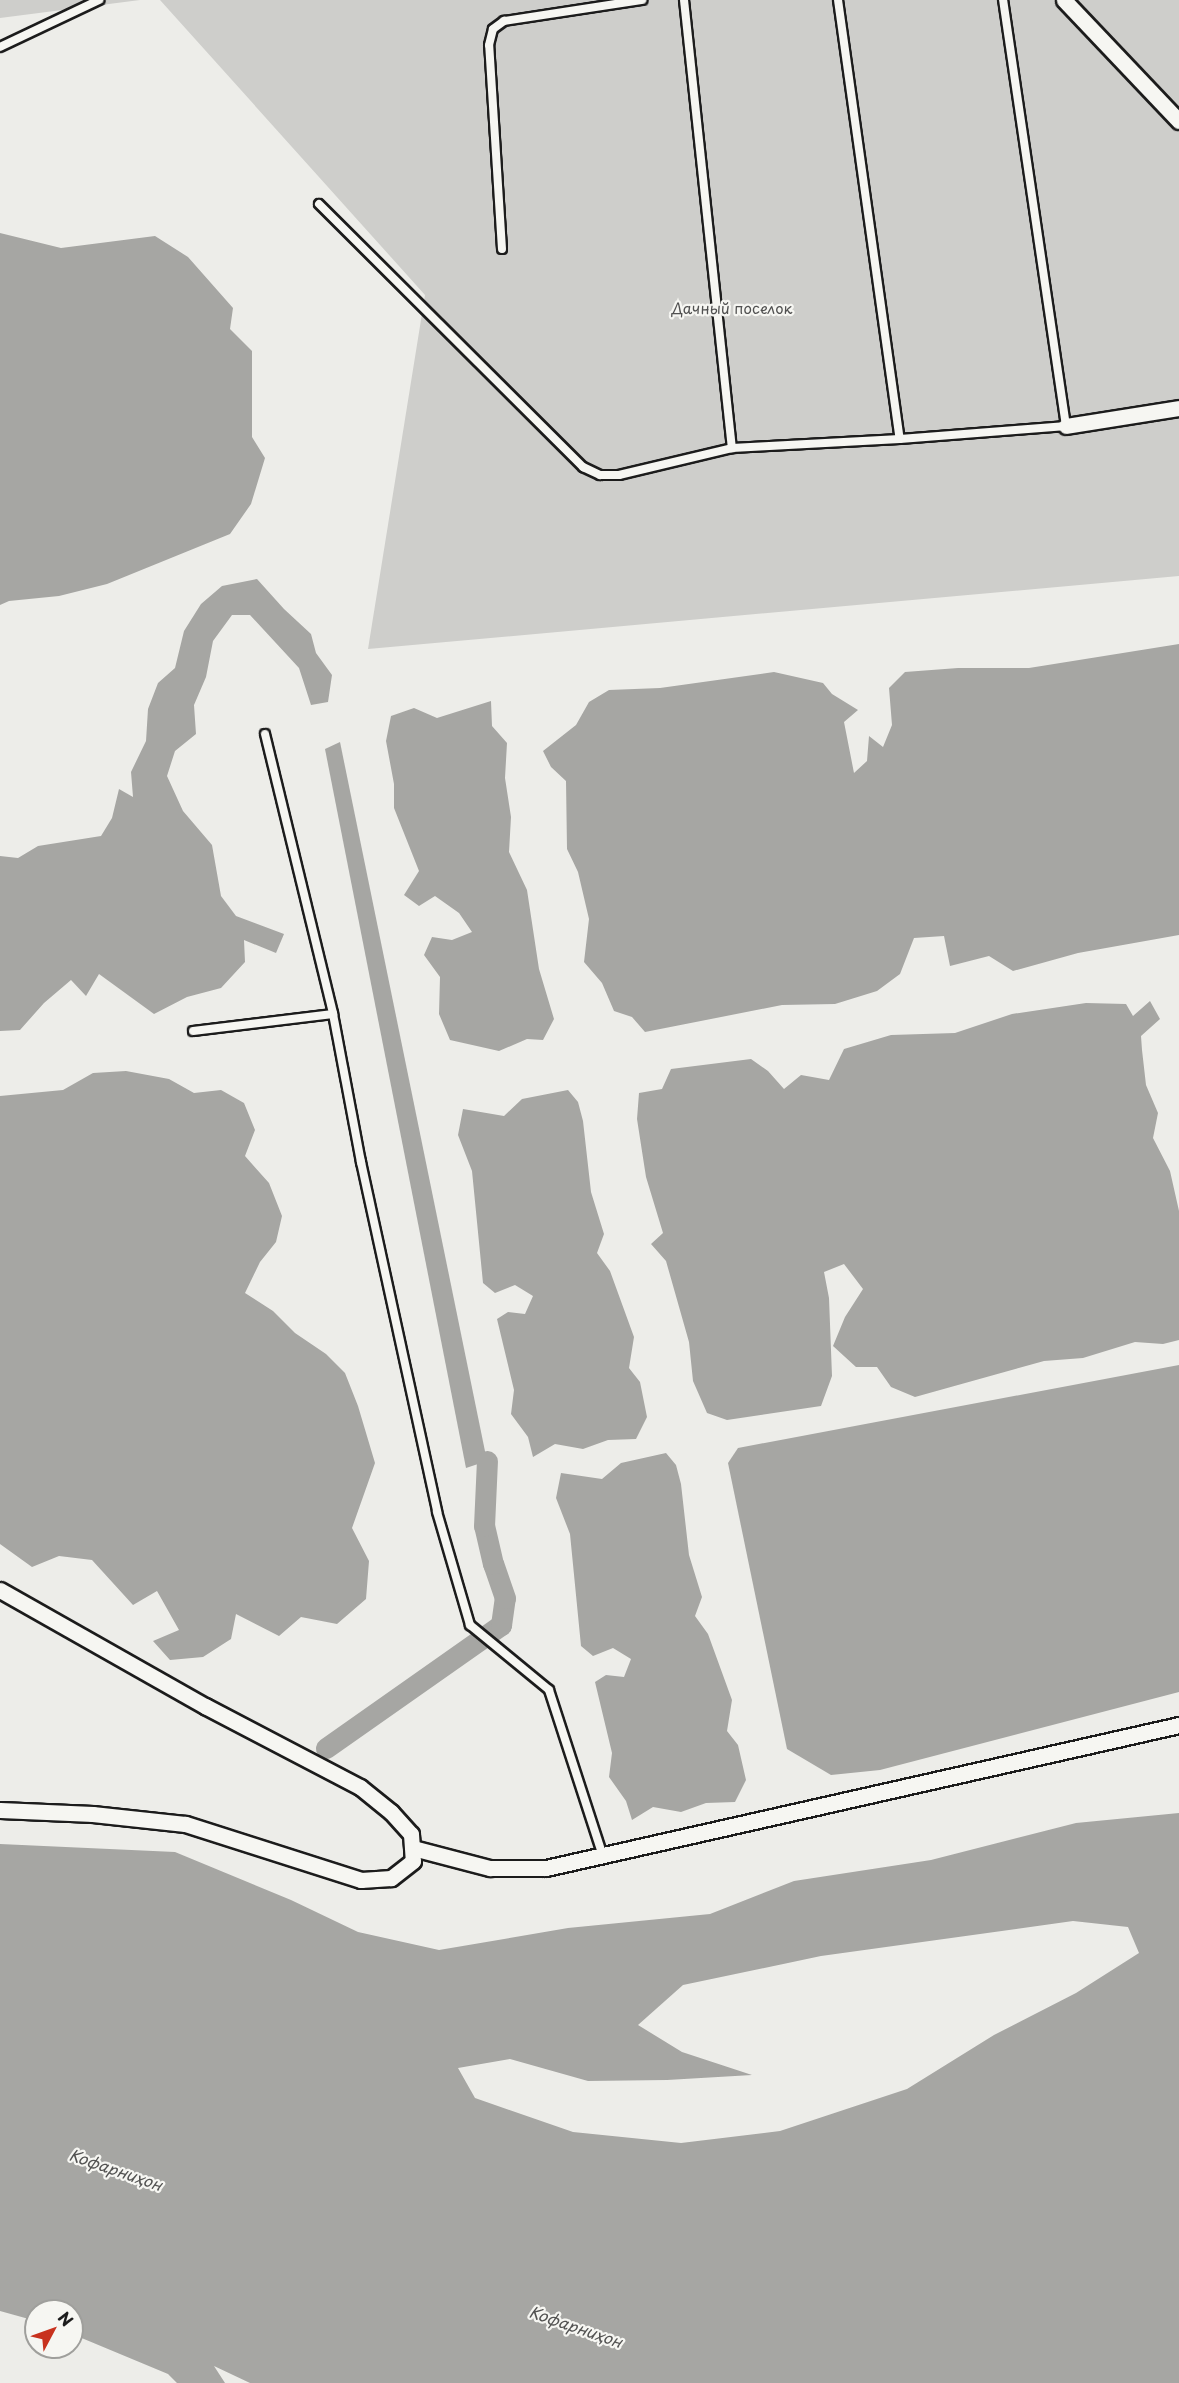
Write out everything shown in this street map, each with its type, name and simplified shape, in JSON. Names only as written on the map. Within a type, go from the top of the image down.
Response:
[{"type":"street","points":[[1064,0],[1179,121]]},
{"type":"street","points":[[1066,426],[1179,408]]},
{"type":"street","points":[[0,1590],[205,1706],[360,1788],[391,1812],[411,1834],[413,1861],[391,1878],[361,1880],[185,1824],[93,1815],[0,1810]]},
{"type":"street","points":[[413,1848],[490,1868],[546,1868],[1179,1725]]},
{"type":"lane","points":[[0,47],[99,0]]},
{"type":"lane","points":[[502,249],[489,45],[493,29],[504,21],[642,0]]},
{"type":"lane","points":[[684,0],[732,448]]},
{"type":"lane","points":[[837,0],[900,439]]},
{"type":"lane","points":[[319,204],[583,466],[600,475],[619,475],[732,448],[900,439],[1066,426],[1003,0]]},
{"type":"lane","points":[[265,734],[333,1014],[361,1162],[436,1512],[470,1625],[549,1690],[603,1856]]},
{"type":"lane","points":[[193,1031],[333,1014]]},
{"type":"green space","points":[[0,0],[140,0],[0,18]]},
{"type":"green space","name":"Дачный поселок","points":[[160,0],[1179,0],[1179,576],[368,649],[425,295]]},
{"type":"water","points":[[0,233],[61,248],[155,236],[188,257],[233,308],[230,329],[252,351],[252,437],[265,458],[251,504],[230,534],[107,584],[59,596],[9,601],[0,605]]},
{"type":"water","points":[[257,579],[311,634],[316,653],[332,675],[328,702],[311,705],[299,668],[250,615],[232,615],[213,641],[206,677],[194,705],[196,734],[175,751],[167,776],[183,811],[212,845],[221,896],[236,916],[284,934],[276,953],[244,940],[245,962],[221,988],[187,997],[154,1014],[99,974],[86,996],[71,980],[44,1003],[20,1030],[0,1031],[0,856],[18,858],[38,846],[101,836],[112,818],[119,789],[133,797],[131,772],[146,741],[148,709],[158,683],[175,668],[184,631],[201,604],[222,586]]},
{"type":"water","points":[[1179,644],[1179,935],[1078,953],[1013,971],[989,956],[950,966],[944,936],[914,938],[900,974],[877,991],[835,1004],[782,1005],[645,1032],[632,1017],[614,1011],[602,983],[584,962],[589,919],[578,872],[567,849],[566,781],[551,767],[543,751],[576,725],[589,702],[609,690],[660,688],[774,672],[823,683],[832,694],[858,710],[844,722],[854,773],[867,761],[869,736],[883,747],[892,725],[889,688],[905,672],[958,668],[1029,668]]},
{"type":"water","points":[[491,701],[492,726],[507,743],[505,778],[511,817],[509,852],[527,890],[539,969],[554,1019],[543,1040],[527,1039],[499,1051],[450,1040],[439,1014],[440,977],[424,955],[432,937],[452,940],[472,932],[459,913],[435,896],[419,906],[404,895],[419,871],[394,808],[394,784],[386,741],[391,716],[414,708],[437,718]]},
{"type":"water","points":[[340,742],[487,1461],[466,1468],[325,749]]},
{"type":"water","points":[[1150,1001],[1160,1019],[1141,1036],[1142,1050],[1146,1085],[1158,1113],[1153,1138],[1170,1171],[1179,1211],[1179,1340],[1163,1344],[1135,1342],[1083,1358],[1044,1361],[915,1397],[891,1387],[877,1367],[856,1367],[833,1346],[845,1317],[863,1289],[844,1264],[824,1272],[829,1298],[832,1376],[821,1406],[727,1420],[707,1413],[693,1381],[689,1342],[666,1261],[651,1244],[663,1233],[646,1177],[637,1119],[639,1093],[662,1089],[671,1069],[751,1059],[768,1071],[784,1089],[801,1075],[829,1080],[844,1049],[891,1035],[955,1033],[1012,1014],[1086,1003],[1126,1004],[1133,1016]]},
{"type":"water","points":[[126,1071],[169,1079],[194,1093],[221,1090],[244,1103],[255,1130],[245,1156],[269,1183],[282,1216],[276,1242],[260,1262],[245,1293],[273,1311],[295,1333],[326,1354],[345,1373],[358,1406],[375,1463],[352,1528],[369,1561],[366,1599],[337,1624],[301,1617],[279,1636],[236,1614],[231,1639],[203,1657],[170,1660],[153,1641],[179,1630],[157,1591],[133,1605],[92,1560],[59,1556],[32,1567],[0,1544],[0,1096],[63,1090],[93,1073]]},
{"type":"water","points":[[568,1090],[578,1102],[583,1121],[591,1192],[604,1234],[597,1253],[610,1271],[634,1337],[629,1368],[640,1382],[647,1417],[636,1439],[608,1440],[583,1449],[555,1444],[533,1457],[528,1437],[511,1414],[514,1390],[497,1319],[508,1312],[525,1314],[533,1296],[515,1285],[495,1293],[483,1283],[472,1171],[458,1135],[463,1109],[504,1116],[522,1099]]},
{"type":"water","points":[[1179,1365],[1179,1692],[880,1770],[831,1775],[787,1749],[728,1463],[738,1448]]},
{"type":"water","points":[[666,1453],[676,1465],[681,1484],[689,1555],[702,1597],[695,1616],[708,1634],[732,1700],[727,1731],[738,1745],[746,1780],[735,1802],[706,1803],[681,1812],[653,1807],[632,1820],[626,1801],[609,1777],[612,1753],[595,1682],[606,1675],[624,1677],[631,1659],[613,1648],[593,1656],[581,1646],[570,1534],[556,1498],[561,1473],[602,1479],[621,1463]]},
{"type":"water","name":"Кофарниҳон","points":[[1179,1813],[1179,2383],[250,2383],[214,2366],[225,2383],[177,2383],[168,2374],[84,2339],[84,2299],[24,2299],[24,2318],[0,2311],[0,1844],[175,1852],[291,1900],[358,1932],[439,1950],[568,1928],[710,1914],[794,1881],[931,1860],[1076,1823]],"holes":[[[1073,1921],[1128,1927],[1139,1953],[1076,1993],[994,2035],[907,2089],[780,2131],[681,2143],[573,2132],[475,2098],[458,2068],[510,2059],[588,2081],[667,2080],[752,2075],[682,2052],[638,2025],[683,1985],[821,1956]]]},
{"type":"waterway","points":[[326,1748],[501,1625],[505,1598],[493,1564],[484,1526],[487,1461]]}]
